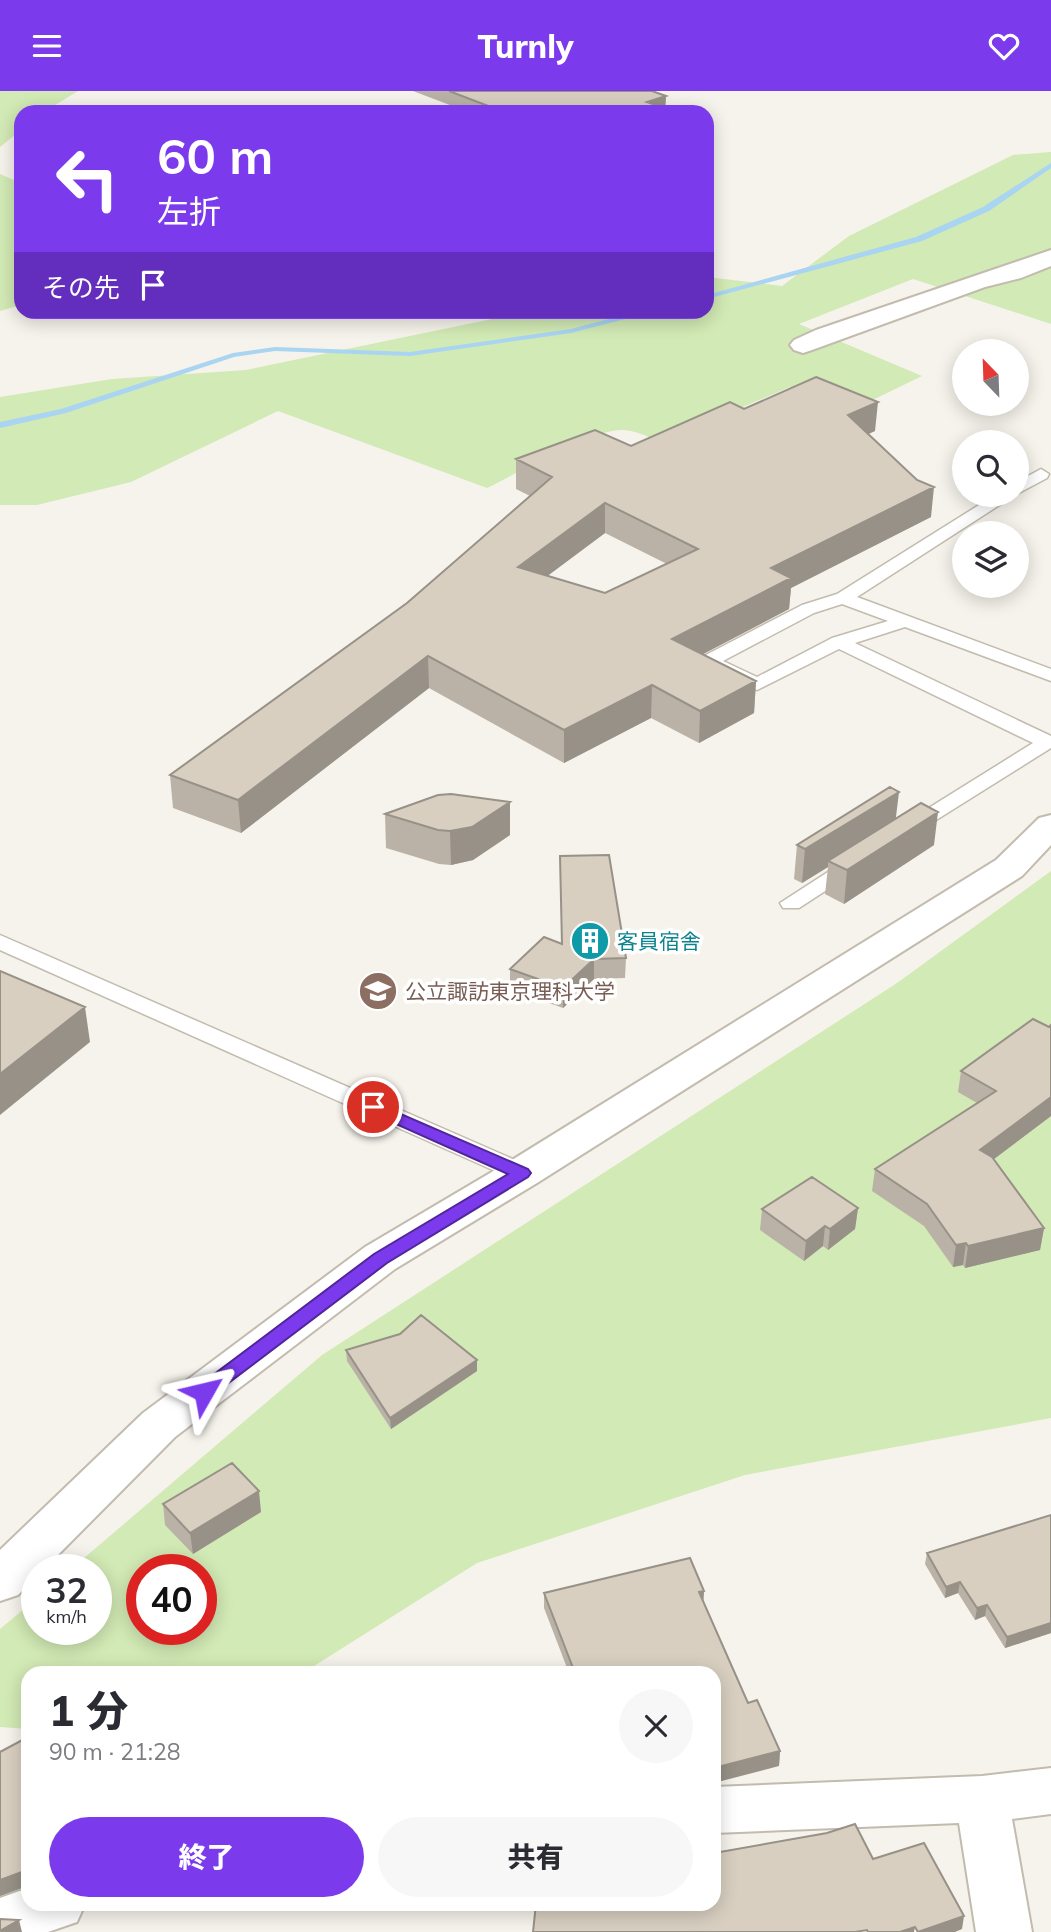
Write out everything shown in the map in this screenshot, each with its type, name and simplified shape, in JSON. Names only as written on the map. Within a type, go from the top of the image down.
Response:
[{"type":"street","points":[[803,345],[978,281],[1013,273],[1051,257]]},
{"type":"street","points":[[0,1581],[159,1425],[380,1258],[522,1173],[1009,868],[1051,825]]},
{"type":"street","points":[[721,1809],[982,1799],[1051,1791]]},
{"type":"street","points":[[982,1799],[1004,1932]]},
{"type":"street","points":[[0,1923],[36,1911]]},
{"type":"lane","points":[[1029,482],[1041,474]]},
{"type":"lane","points":[[906,621],[839,642],[757,684],[709,661],[808,609],[843,598],[988,507]]},
{"type":"lane","points":[[843,598],[1051,675]]},
{"type":"lane","points":[[839,642],[1047,741],[896,837]]},
{"type":"lane","points":[[791,903],[872,852]]},
{"type":"lane","points":[[0,942],[522,1173]]},
{"type":"green space","points":[[0,91],[78,91],[55,105],[14,105],[14,136],[0,147]]},
{"type":"green space","points":[[1051,152],[1051,324],[913,279],[799,324],[922,376],[850,411],[790,387],[659,443],[642,434],[623,430],[593,437],[487,488],[278,411],[131,482],[37,505],[0,505],[0,397],[112,379],[246,370],[492,319],[714,319],[714,278],[782,286],[849,236],[1013,155]]},
{"type":"green space","points":[[0,174],[14,180],[14,307],[0,311]]},
{"type":"green space","points":[[1051,871],[1051,1418],[745,1475],[477,1563],[314,1666],[21,1666],[21,1728],[0,1727],[0,1629],[21,1611],[21,1645],[112,1645],[112,1554],[89,1554],[322,1355],[897,983]]},
{"type":"building","points":[[449,91],[652,91],[666,96],[647,102],[656,105],[486,105]]},
{"type":"building","points":[[816,377],[878,402],[848,415],[917,480],[934,487],[771,568],[791,578],[672,639],[756,681],[700,711],[652,685],[564,730],[428,656],[238,800],[170,775],[407,603],[552,477],[516,459],[595,430],[631,446],[730,402],[744,409]],"holes":[[[605,503],[698,549],[605,593],[518,567]]]},
{"type":"building","points":[[890,787],[899,792],[805,849],[797,845]]},
{"type":"building","points":[[451,794],[510,802],[472,827],[450,831],[385,814],[438,795]]},
{"type":"building","points":[[921,803],[938,812],[847,870],[828,861]]},
{"type":"building","name":"客員宿舎","points":[[609,855],[626,958],[594,959],[563,988],[510,969],[544,937],[562,944],[560,856]]},
{"type":"building","points":[[0,971],[85,1007],[0,1074]]},
{"type":"building","points":[[1033,1019],[1049,1027],[1051,1025],[1051,1097],[980,1150],[992,1157],[1044,1228],[968,1246],[966,1243],[956,1245],[927,1204],[875,1169],[996,1091],[961,1071]]},
{"type":"building","points":[[812,1177],[858,1208],[830,1229],[825,1226],[806,1241],[762,1209]]},
{"type":"building","points":[[421,1315],[477,1360],[390,1418],[346,1350],[400,1334]]},
{"type":"building","points":[[232,1463],[259,1491],[190,1533],[163,1504]]},
{"type":"building","points":[[1051,1515],[1051,1623],[1007,1637],[987,1605],[977,1608],[960,1582],[946,1587],[927,1553]]},
{"type":"building","points":[[690,1558],[704,1591],[699,1592],[748,1703],[757,1700],[780,1751],[721,1766],[721,1666],[572,1666],[544,1593]]},
{"type":"building","points":[[21,1741],[21,1872],[0,1880],[0,1752]]},
{"type":"building","points":[[855,1824],[873,1859],[924,1843],[964,1916],[918,1932],[915,1927],[900,1932],[533,1932],[535,1911],[721,1911],[721,1852],[827,1833]]},
{"type":"building","points":[[0,1919],[19,1920],[0,1931]]},
{"type":"waterway","points":[[714,295],[919,239],[986,209],[1051,165]]},
{"type":"waterway","points":[[0,425],[63,411],[233,355],[275,349],[410,354],[571,331],[620,319]]},
{"type":"place","name":"客員宿舎","points":[[590,941]]},
{"type":"place","name":"公立諏訪東京理科大学","points":[[378,991]]},
{"type":"route","points":[[204,1392],[380,1258],[522,1173],[373,1107]]}]
